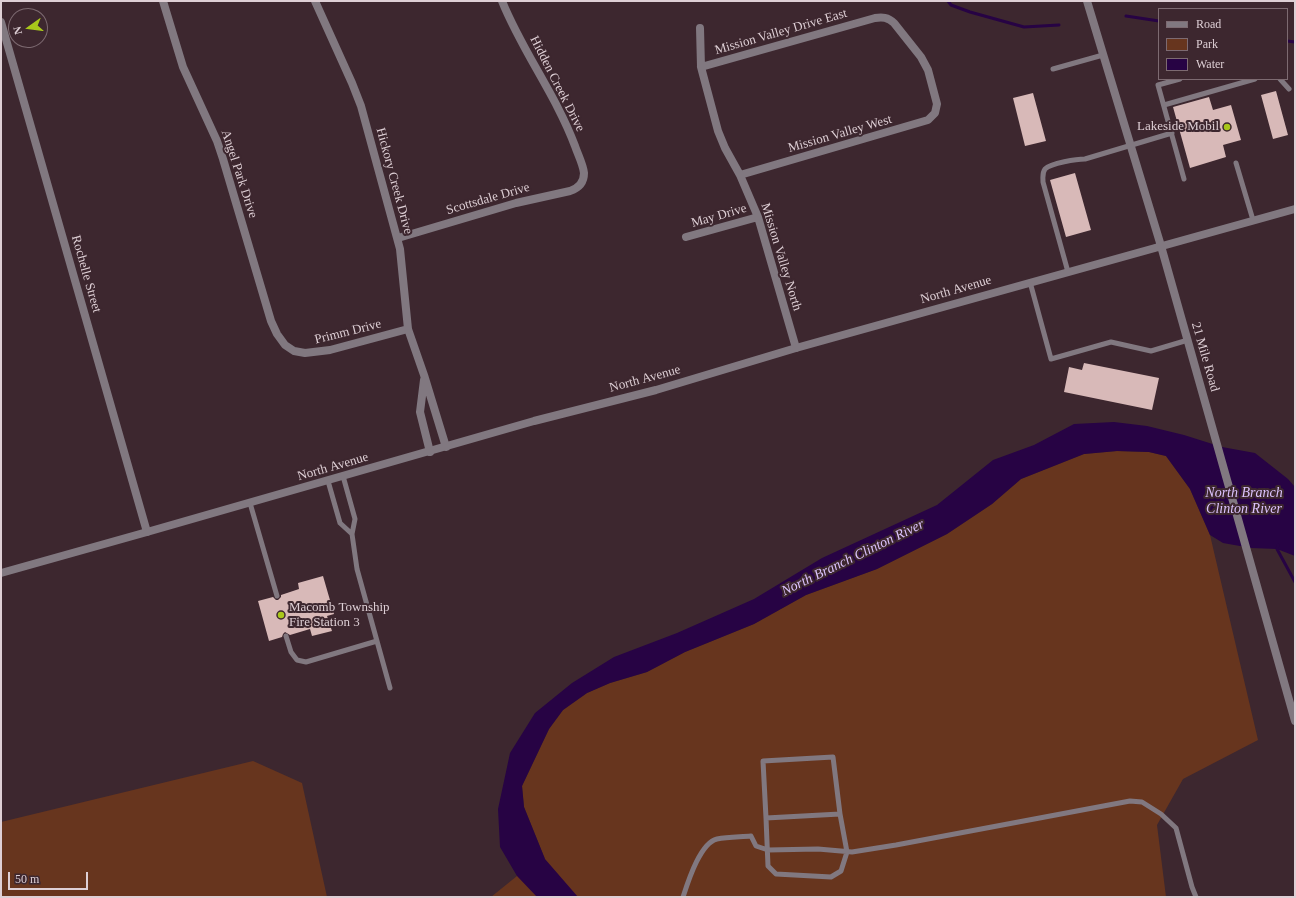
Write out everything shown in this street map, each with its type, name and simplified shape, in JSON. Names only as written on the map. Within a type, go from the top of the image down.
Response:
[{"type":"street","name":"Angel Park Drive","points":[[163,1],[183,67],[222,154],[271,321],[281,340],[294,352]]},
{"type":"street","name":"Hickory Creek Drive","points":[[314,1],[356,92],[398,238],[402,260],[408,329],[446,447]]},
{"type":"street","name":"Hidden Creek Drive","points":[[502,1],[511,22],[568,128],[583,168],[582,180]]},
{"type":"street","name":"21 Mile Road","points":[[1087,1],[1188,340],[1295,721]]},
{"type":"street","name":"Mission Valley Drive East","points":[[701,67],[882,17],[890,20],[924,60],[937,104]]},
{"type":"street","name":"Rochelle Street","points":[[1,22],[147,532]]},
{"type":"street","name":"Mission Valley North","points":[[700,28],[701,67],[721,141],[740,175],[758,217],[796,348]]},
{"type":"street","name":"Mission Valley West","points":[[740,175],[924,122],[933,116],[937,104]]},
{"type":"street","name":"Scottsdale Drive","points":[[398,238],[516,203],[570,191],[578,187],[582,180]]},
{"type":"street","name":"North Avenue","points":[[1,572],[328,481],[534,421],[656,390],[796,348],[1295,209]]},
{"type":"street","name":"May Drive","points":[[686,237],[758,217]]},
{"type":"street","name":"Primm Drive","points":[[294,352],[320,352],[408,329]]},
{"type":"street","name":"Hickory Creek Drive","points":[[424,375],[420,412],[430,452]]},
{"type":"lane","points":[[1053,69],[1103,55]]},
{"type":"lane","points":[[1176,80],[1158,85],[1184,179]]},
{"type":"lane","points":[[1164,105],[1252,80]]},
{"type":"lane","points":[[1281,80],[1289,89]]},
{"type":"lane","points":[[1068,272],[1043,182],[1045,170],[1050,166],[1078,159],[1086,159],[1172,133]]},
{"type":"lane","points":[[1236,163],[1253,220]]},
{"type":"lane","points":[[1030,282],[1051,359],[1111,342],[1151,351],[1188,340]]},
{"type":"lane","points":[[343,476],[355,519],[352,534],[357,569],[390,688]]},
{"type":"lane","points":[[328,481],[340,522],[352,534]]},
{"type":"lane","points":[[250,503],[277,596]]},
{"type":"lane","points":[[286,636],[291,652],[297,660],[306,662],[377,641]]},
{"type":"lane","points":[[833,757],[840,814],[847,852],[841,871],[831,877],[776,874],[768,866],[766,818],[763,761],[833,757]]},
{"type":"lane","points":[[683,897],[688,881],[703,850],[715,839],[751,836],[756,846],[768,850],[818,849],[852,852],[1130,801],[1142,802],[1161,814],[1176,828],[1192,888],[1196,897]]},
{"type":"lane","points":[[766,818],[840,814]]},
{"type":"green space","points":[[1117,451],[1149,452],[1166,456],[1190,489],[1210,535],[1258,740],[1183,779],[1157,825],[1166,897],[491,897],[517,876],[545,859],[524,807],[522,786],[549,729],[563,710],[587,693],[610,683],[647,672],[685,652],[754,624],[806,595],[877,569],[947,534],[992,504],[1021,479],[1084,454]]},
{"type":"green space","points":[[253,761],[302,783],[327,897],[1,897],[1,822]]},
{"type":"water","name":"North Branch Clinton River","points":[[1114,422],[1147,426],[1184,435],[1222,447],[1255,453],[1288,479],[1295,487],[1295,556],[1277,549],[1251,548],[1223,543],[1210,535],[1190,489],[1166,456],[1149,452],[1117,451],[1084,454],[1021,479],[992,504],[947,534],[877,569],[806,595],[754,624],[685,652],[647,672],[610,683],[587,693],[563,710],[549,729],[522,786],[524,807],[545,859],[578,897],[537,897],[517,876],[500,847],[498,809],[510,753],[535,713],[572,683],[614,657],[677,633],[754,599],[822,558],[937,505],[993,460],[1034,445],[1074,424]]},
{"type":"building","points":[[1276,91],[1288,135],[1273,139],[1261,95]]},
{"type":"building","points":[[1033,93],[1046,141],[1025,146],[1013,98]]},
{"type":"building","points":[[1209,97],[1213,110],[1231,105],[1241,140],[1223,145],[1226,157],[1190,168],[1173,107]]},
{"type":"building","points":[[1075,173],[1091,230],[1066,237],[1050,180]]},
{"type":"building","points":[[1084,363],[1159,378],[1152,410],[1064,392],[1069,367],[1082,370]]},
{"type":"building","points":[[323,576],[334,614],[327,616],[332,631],[312,636],[310,629],[290,635],[285,632],[282,637],[269,641],[258,601],[273,597],[278,600],[281,595],[299,589],[298,583]]},
{"type":"waterway","points":[[948,1],[951,5],[970,12],[1024,27],[1059,25]]},
{"type":"waterway","points":[[1126,16],[1158,21]]},
{"type":"waterway","points":[[1288,41],[1295,42]]},
{"type":"waterway","points":[[1278,545],[1277,549],[1295,582]]},
{"type":"place","name":"Lakeside Mobil","points":[[1227,127]]},
{"type":"place","name":"Macomb Township Fire Station 3","points":[[281,615]]}]
